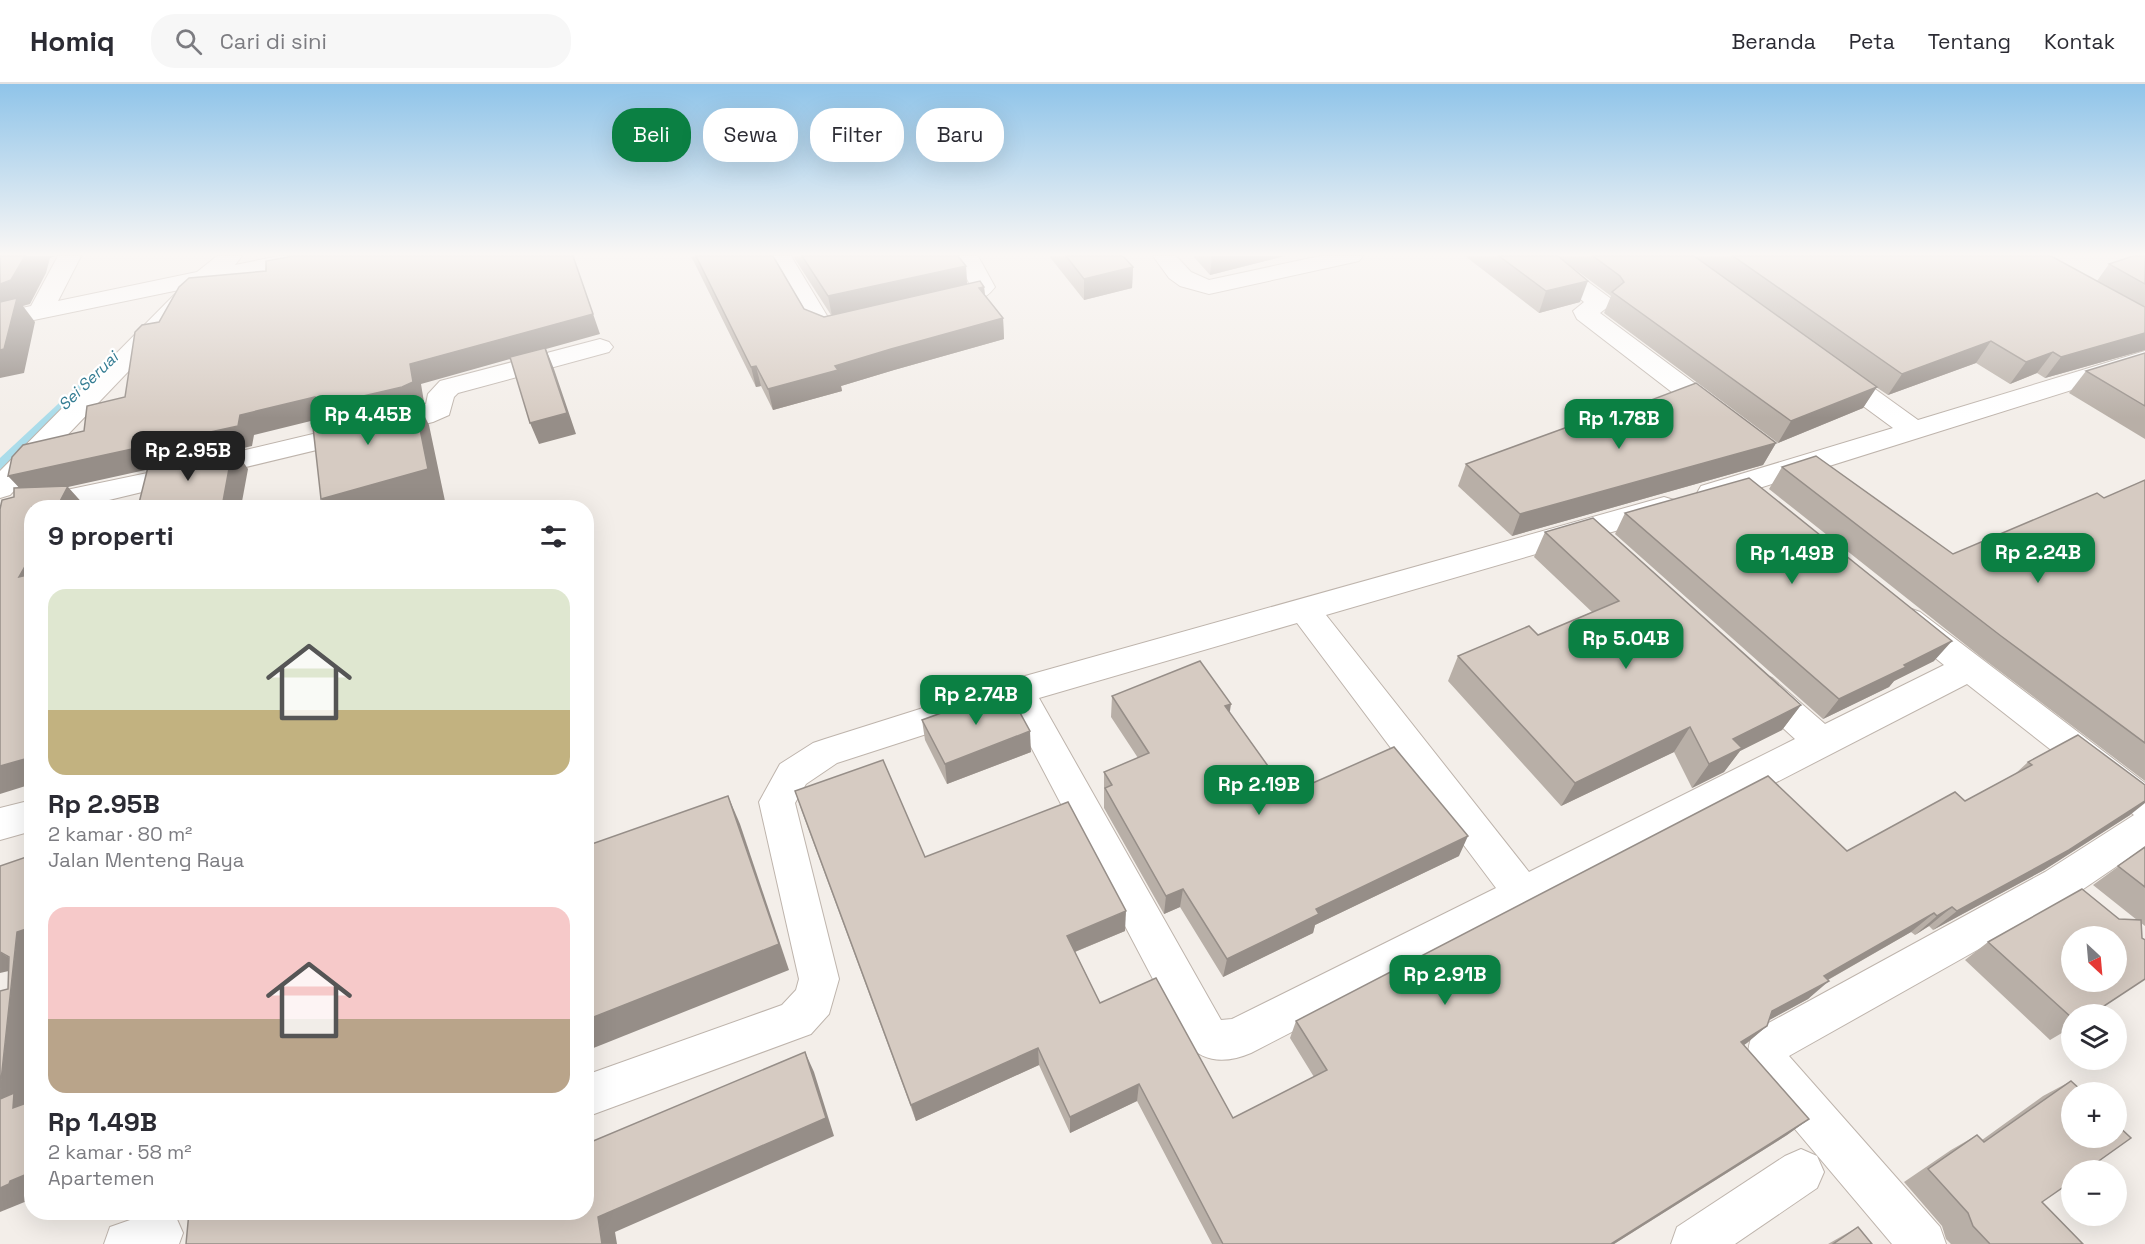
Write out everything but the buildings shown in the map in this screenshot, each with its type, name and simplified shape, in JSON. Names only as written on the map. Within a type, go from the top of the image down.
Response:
[{"type":"street","points":[[0,320],[49,310]]},
{"type":"street","points":[[0,488],[174,310]]},
{"type":"street","points":[[812,310],[822,326],[830,327],[873,317]]},
{"type":"street","points":[[1587,310],[1585,311],[1587,314],[1742,432]]},
{"type":"street","points":[[66,500],[157,481],[423,416],[439,410],[441,394],[449,387],[600,346]]},
{"type":"street","points":[[1818,360],[1913,429]]},
{"type":"street","points":[[594,1094],[796,1020],[815,1000],[819,979],[777,802],[793,774],[825,753],[1018,691],[1742,484],[1779,460],[1913,429],[2141,365]]},
{"type":"street","points":[[1742,484],[1769,507]]},
{"type":"street","points":[[0,514],[24,509]]},
{"type":"street","points":[[1587,529],[1613,552]]},
{"type":"street","points":[[1887,602],[1968,668],[2145,804]]},
{"type":"street","points":[[1304,610],[1522,892]]},
{"type":"street","points":[[1018,691],[1201,1028],[1216,1041],[1236,1039],[1522,892],[1968,668]]},
{"type":"street","points":[[1743,671],[1821,742]]},
{"type":"street","points":[[0,824],[24,817]]},
{"type":"street","points":[[1923,1244],[1771,1068],[1767,1058],[1769,1045],[2072,894],[2145,827]]},
{"type":"street","points":[[1694,1244],[1801,1172]]},
{"type":"waterway","name":"Sei Seruai","points":[[0,465],[105,366]]}]
